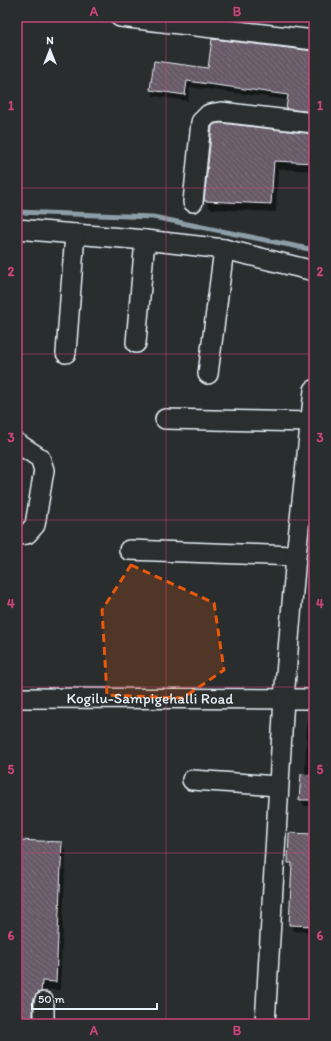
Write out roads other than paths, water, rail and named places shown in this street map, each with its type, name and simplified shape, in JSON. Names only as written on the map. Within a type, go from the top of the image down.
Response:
[{"type":"street","points":[[120,17],[314,40]]},
{"type":"street","points":[[193,202],[201,122],[209,114],[221,112],[314,123]]},
{"type":"street","points":[[17,229],[224,248],[314,271]]},
{"type":"street","points":[[66,353],[75,234]]},
{"type":"street","points":[[136,343],[145,240]]},
{"type":"street","points":[[208,374],[224,248]]},
{"type":"street","points":[[265,1024],[284,698],[296,556],[314,390]]},
{"type":"street","points":[[165,419],[311,422]]},
{"type":"street","points":[[17,443],[40,458],[44,470],[35,525],[28,534],[17,535]]},
{"type":"street","points":[[129,550],[296,556]]},
{"type":"street","name":"Kogilu-Sampigehalli Road","points":[[17,698],[314,699]]},
{"type":"street","points":[[192,780],[278,786]]},
{"type":"street","points":[[44,1002],[44,1024]]},
{"type":"waterway","points":[[17,212],[153,217],[314,250]]}]
